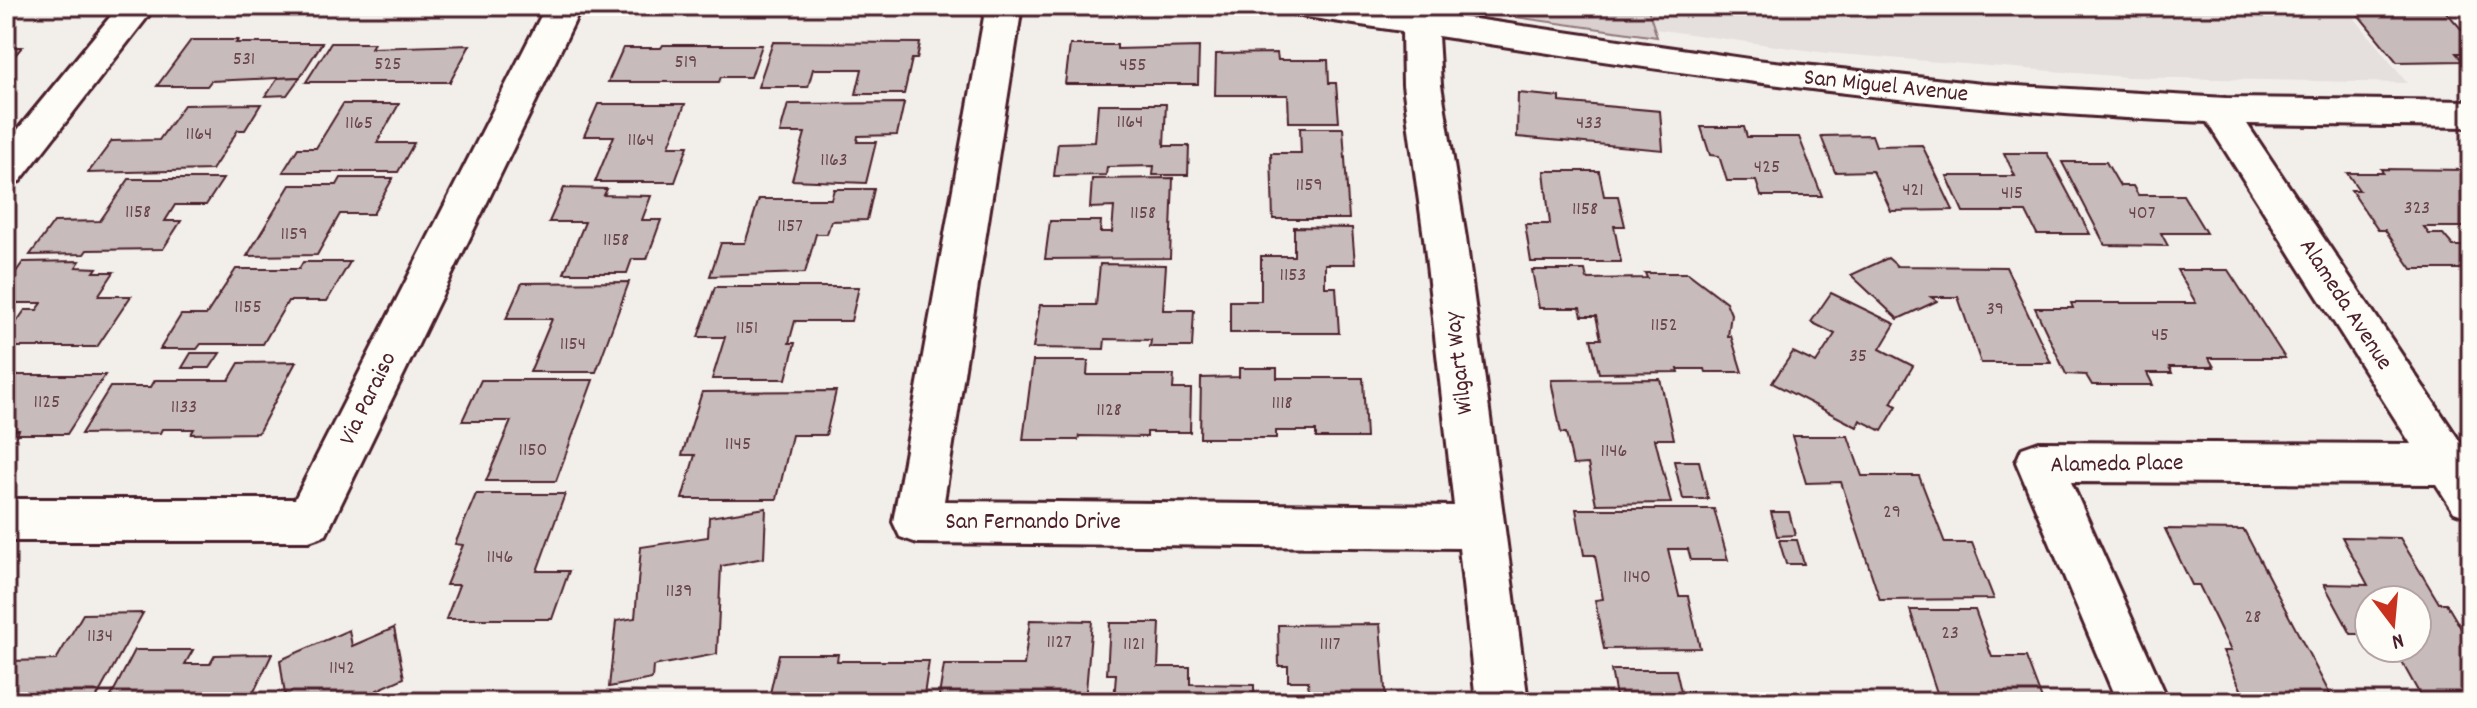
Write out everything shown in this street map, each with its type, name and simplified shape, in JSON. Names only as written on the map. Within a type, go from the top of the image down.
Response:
[{"type":"street","points":[[6,171],[138,6]]},
{"type":"street","name":"Via Paraiso","points":[[6,520],[309,520],[564,6]]},
{"type":"street","name":"San Fernando Drive","points":[[1004,6],[917,522],[1480,527]]},
{"type":"street","name":"San Miguel Avenue","points":[[1306,6],[1821,81],[2016,99],[2220,112],[2471,114]]},
{"type":"street","name":"Wilgart Way","points":[[1419,23],[1422,85],[1445,238],[1502,702]]},
{"type":"street","name":"Alameda Avenue","points":[[2220,112],[2460,481]]},
{"type":"street","name":"Alameda Place","points":[[2143,702],[2039,462],[2460,481]]},
{"type":"shaded area","points":[[1435,6],[1647,6],[1657,37],[1465,10]]},
{"type":"shaded area","points":[[1647,6],[2345,6],[2407,83],[2127,77],[1827,53],[1654,29]]},
{"type":"building","points":[[2351,6],[2441,6],[2471,40],[2471,53],[2456,53],[2463,61],[2397,62]]},
{"type":"building","points":[[191,40],[322,43],[300,77],[211,81],[207,86],[157,86]]},
{"type":"building","points":[[773,42],[920,43],[917,59],[912,59],[904,94],[856,94],[862,69],[813,69],[808,87],[758,87]]},
{"type":"building","points":[[331,43],[374,43],[371,48],[470,45],[450,82],[306,82]]},
{"type":"building","points":[[663,45],[762,45],[751,77],[721,77],[719,82],[608,82],[623,48],[661,48]]},
{"type":"building","points":[[1070,45],[1117,45],[1117,49],[1199,47],[1198,84],[1065,84]]},
{"type":"building","points":[[6,47],[22,47],[6,66]]},
{"type":"building","points":[[1277,53],[1278,60],[1328,60],[1329,83],[1336,83],[1339,122],[1289,122],[1288,95],[1215,95],[1216,54]]},
{"type":"building","points":[[300,77],[287,95],[266,96],[278,78]]},
{"type":"building","points":[[1518,93],[1560,97],[1560,102],[1660,111],[1663,150],[1517,137]]},
{"type":"building","points":[[904,103],[897,135],[858,136],[857,142],[876,142],[866,183],[792,180],[805,133],[780,133],[788,104]]},
{"type":"building","points":[[261,104],[245,130],[238,130],[212,170],[88,173],[112,141],[159,140],[184,105]]},
{"type":"building","points":[[343,104],[399,104],[377,143],[414,143],[398,172],[283,172],[298,148],[316,148]]},
{"type":"building","points":[[598,104],[685,104],[669,146],[688,146],[675,182],[595,182],[614,136],[584,136]]},
{"type":"building","points":[[1098,104],[1166,104],[1164,146],[1189,146],[1188,175],[1153,175],[1154,166],[1107,167],[1106,175],[1054,176],[1058,143],[1095,142]]},
{"type":"building","points":[[1701,127],[1744,127],[1747,137],[1799,137],[1822,196],[1761,196],[1756,181],[1727,181],[1719,156],[1710,155]]},
{"type":"building","points":[[1300,128],[1343,128],[1349,219],[1273,219],[1271,153],[1301,153]]},
{"type":"building","points":[[1872,135],[1876,146],[1922,145],[1953,210],[1891,211],[1873,171],[1835,172],[1821,136]]},
{"type":"building","points":[[2004,153],[2047,153],[2090,234],[2037,234],[2026,212],[1963,212],[1947,176],[2015,176]]},
{"type":"building","points":[[2062,162],[2106,162],[2120,186],[2133,186],[2138,195],[2183,195],[2206,233],[2161,233],[2168,246],[2105,245]]},
{"type":"building","points":[[2381,169],[2469,170],[2471,227],[2424,227],[2429,234],[2443,234],[2453,246],[2471,246],[2471,269],[2412,269],[2385,230],[2378,230],[2351,190],[2359,190],[2347,173],[2383,173]]},
{"type":"building","points":[[1544,171],[1599,171],[1604,196],[1618,196],[1625,226],[1614,226],[1621,262],[1531,262],[1525,224],[1550,224]]},
{"type":"building","points":[[341,178],[393,178],[373,214],[340,214],[317,255],[247,256],[290,185],[337,185]]},
{"type":"building","points":[[1173,178],[1170,258],[1045,259],[1050,221],[1101,221],[1100,232],[1112,232],[1114,207],[1090,208],[1092,179]]},
{"type":"building","points":[[129,179],[223,179],[206,205],[175,205],[165,221],[181,221],[163,249],[87,250],[84,254],[30,255],[54,222],[100,221]]},
{"type":"building","points":[[564,188],[607,189],[604,195],[651,196],[642,220],[661,220],[647,259],[632,259],[627,273],[564,273],[585,222],[549,222]]},
{"type":"building","points":[[834,189],[874,189],[867,220],[831,221],[827,234],[816,234],[805,273],[710,276],[721,243],[745,243],[759,199],[831,199]]},
{"type":"building","points":[[1294,227],[1352,228],[1355,264],[1325,264],[1325,287],[1336,287],[1339,333],[1230,333],[1230,301],[1261,301],[1261,256],[1294,256]]},
{"type":"building","points":[[1888,258],[1897,266],[2006,267],[2051,363],[1981,363],[1958,297],[1931,297],[1937,301],[1898,319],[1851,275]]},
{"type":"building","points":[[80,261],[76,267],[97,268],[94,272],[114,272],[98,296],[131,296],[97,347],[6,347],[6,337],[25,310],[37,310],[42,303],[6,303],[6,286],[23,262]]},
{"type":"building","points":[[303,262],[350,262],[327,301],[288,301],[263,344],[201,344],[197,349],[160,349],[181,315],[206,315],[236,269],[299,269]]},
{"type":"building","points":[[1100,264],[1166,265],[1163,310],[1194,310],[1192,347],[1150,347],[1151,340],[1105,339],[1104,349],[1033,348],[1040,305],[1096,305]]},
{"type":"building","points":[[1532,270],[1585,270],[1587,279],[1647,278],[1645,273],[1688,273],[1726,302],[1731,314],[1728,336],[1731,336],[1742,372],[1678,369],[1679,372],[1599,373],[1591,339],[1601,339],[1596,316],[1582,316],[1580,308],[1539,308]]},
{"type":"building","points":[[2177,270],[2228,270],[2285,358],[2209,358],[2214,367],[2169,367],[2172,373],[2147,373],[2153,385],[2092,385],[2086,375],[2066,374],[2035,308],[2073,308],[2071,303],[2196,303]]},
{"type":"building","points":[[629,282],[596,372],[530,372],[552,319],[506,319],[522,283]]},
{"type":"building","points":[[715,287],[859,287],[851,321],[795,321],[789,343],[795,343],[786,379],[712,379],[725,337],[698,337]]},
{"type":"building","points":[[1831,293],[1895,324],[1880,349],[1913,366],[1891,403],[1897,406],[1882,431],[1860,420],[1857,427],[1772,383],[1793,352],[1816,363],[1835,334],[1811,322]]},
{"type":"building","points":[[191,353],[220,353],[210,368],[182,368]]},
{"type":"building","points":[[1033,361],[1088,361],[1087,375],[1174,375],[1173,389],[1191,389],[1190,432],[1147,432],[1147,437],[1079,436],[1078,440],[1023,440]]},
{"type":"building","points":[[296,362],[258,433],[191,434],[194,429],[162,429],[160,433],[81,434],[110,387],[151,387],[155,380],[229,380],[239,363]]},
{"type":"building","points":[[1239,368],[1277,368],[1277,378],[1363,378],[1366,438],[1316,438],[1316,431],[1276,431],[1276,438],[1200,438],[1201,378],[1239,377]]},
{"type":"building","points":[[6,375],[105,375],[67,434],[17,434],[19,430],[6,430]]},
{"type":"building","points":[[1660,379],[1674,439],[1655,439],[1671,503],[1596,504],[1588,464],[1573,465],[1566,433],[1561,433],[1551,380]]},
{"type":"building","points":[[481,380],[593,380],[556,481],[486,481],[511,421],[462,421]]},
{"type":"building","points":[[836,391],[826,435],[792,435],[777,499],[682,499],[695,455],[682,455],[702,392]]},
{"type":"building","points":[[1792,436],[1848,436],[1862,476],[1919,476],[1945,543],[1972,543],[1994,599],[1880,600],[1841,482],[1806,483]]},
{"type":"building","points":[[1674,461],[1699,461],[1708,499],[1683,499]]},
{"type":"building","points":[[476,494],[565,494],[537,571],[569,571],[552,619],[446,619],[459,585],[446,585],[463,545],[455,544]]},
{"type":"building","points":[[766,508],[764,558],[721,566],[717,654],[653,666],[652,679],[609,687],[616,621],[635,618],[641,547],[708,537],[709,517]]},
{"type":"building","points":[[1576,509],[1714,509],[1728,560],[1691,560],[1688,549],[1668,549],[1679,596],[1688,596],[1700,648],[1604,649],[1595,600],[1603,599],[1595,555],[1584,555]]},
{"type":"building","points":[[1771,512],[1789,512],[1795,535],[1777,536]]},
{"type":"building","points":[[2165,529],[2244,530],[2334,702],[2247,702],[2223,651],[2231,651],[2199,585],[2192,585]]},
{"type":"building","points":[[2342,537],[2400,538],[2428,584],[2367,584]]},
{"type":"building","points":[[1779,540],[1797,540],[1804,564],[1786,564]]},
{"type":"building","points":[[2324,584],[2353,585],[2353,634],[2351,634]]},
{"type":"building","points":[[2433,593],[2439,603],[2446,603],[2471,645],[2471,702],[2424,702],[2403,664],[2433,664]]},
{"type":"building","points":[[1910,610],[1975,610],[1992,657],[2026,657],[2043,702],[1940,702]]},
{"type":"building","points":[[143,613],[94,702],[6,702],[6,661],[56,660],[83,614]]},
{"type":"building","points":[[1030,620],[1092,621],[1085,702],[938,702],[944,665],[1024,665]]},
{"type":"building","points":[[1110,623],[1160,623],[1158,667],[1190,667],[1190,684],[1254,685],[1254,702],[1114,702],[1116,674],[1107,674]]},
{"type":"building","points":[[1380,624],[1386,702],[1309,702],[1308,681],[1288,681],[1288,666],[1279,666],[1278,625]]},
{"type":"building","points":[[394,628],[404,678],[377,690],[379,702],[286,702],[280,660],[349,630],[352,646]]},
{"type":"building","points":[[135,650],[193,650],[185,664],[210,664],[215,655],[272,654],[249,702],[108,702]]},
{"type":"building","points":[[779,654],[838,654],[837,661],[929,661],[923,702],[768,702]]},
{"type":"building","points":[[1611,670],[1676,670],[1681,692],[1716,692],[1719,702],[1617,702]]}]
